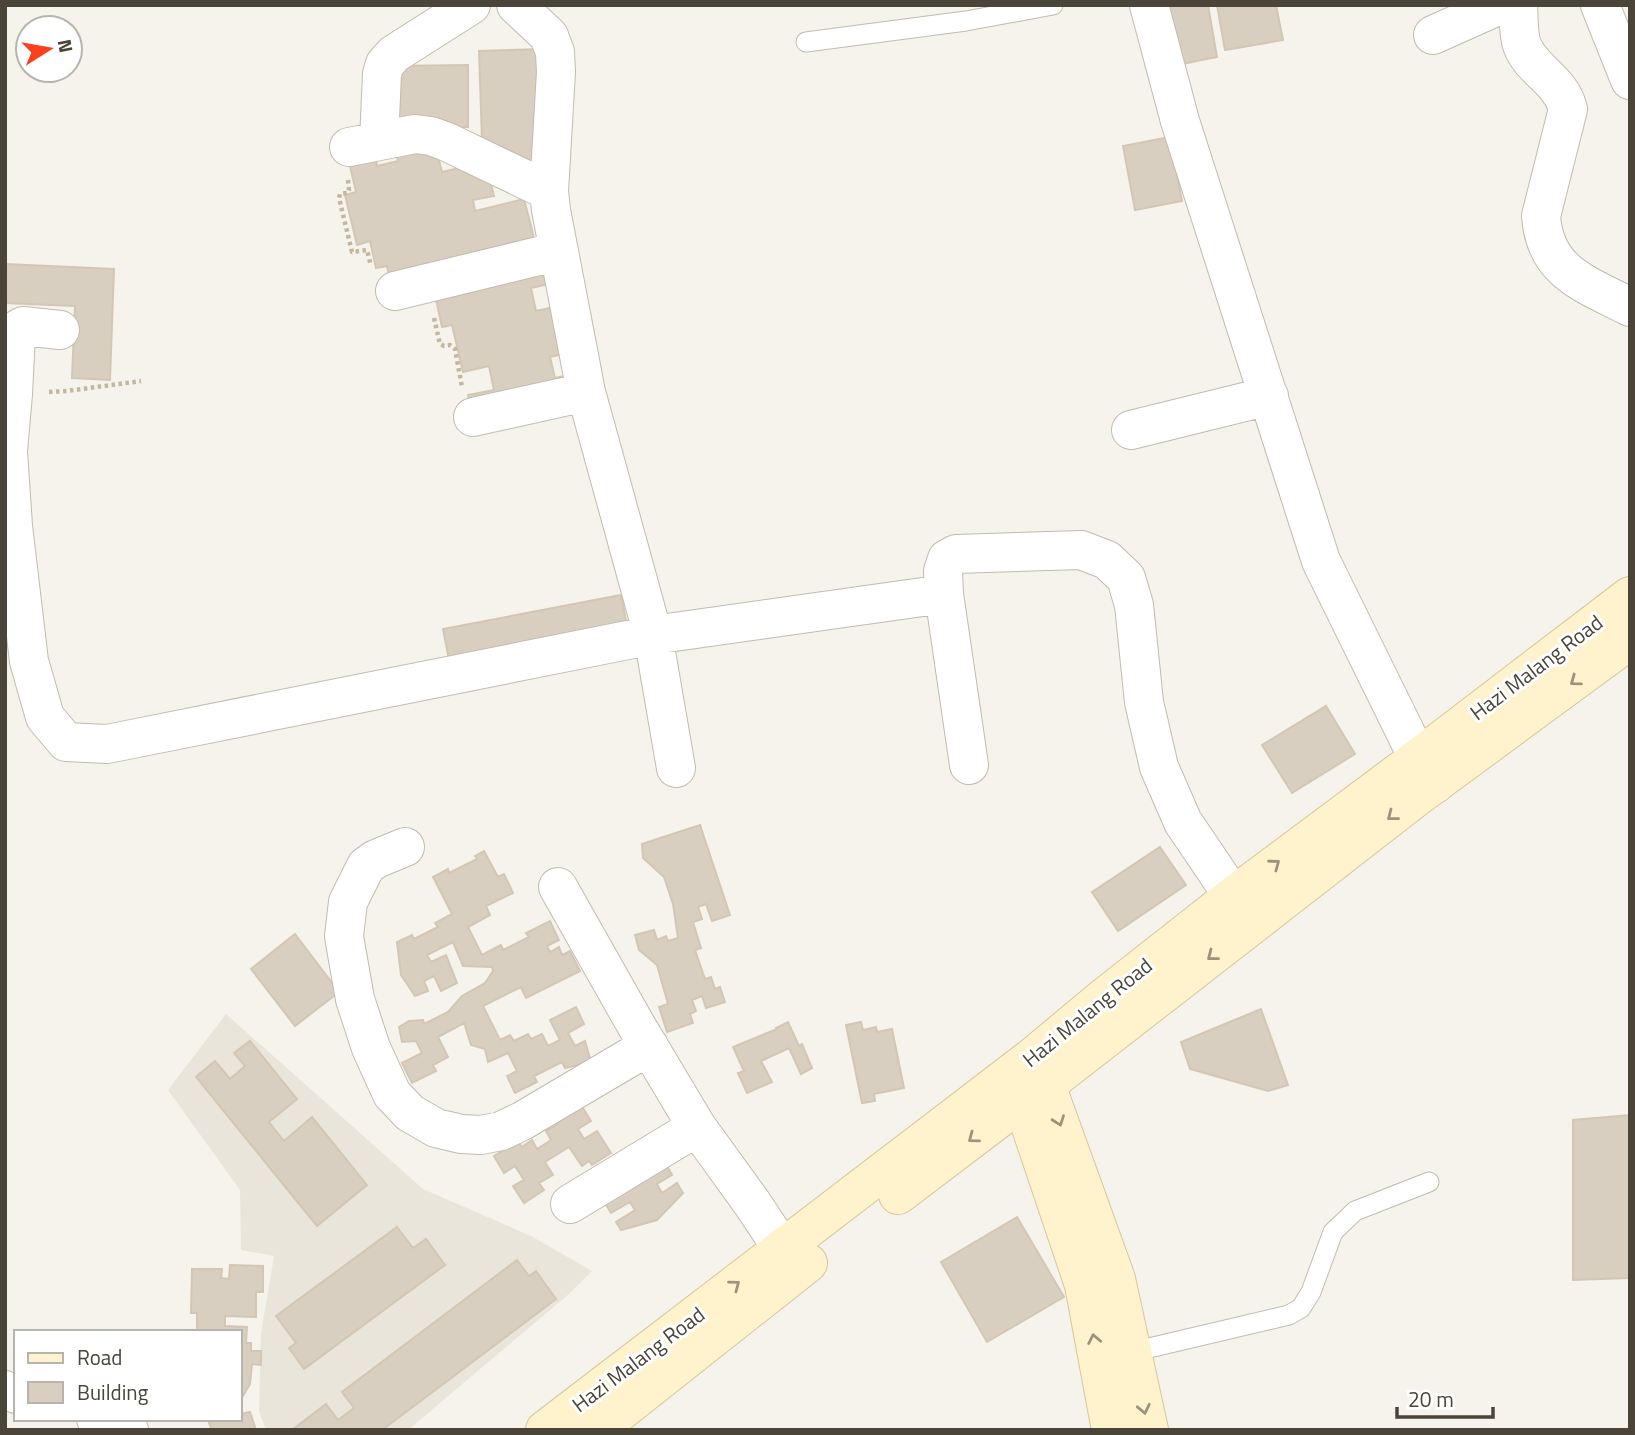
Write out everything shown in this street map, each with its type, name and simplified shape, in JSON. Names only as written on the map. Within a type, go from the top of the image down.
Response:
[{"type":"main road","name":"Hazi Malang Road","points":[[545,1430],[790,1260],[1026,1080],[1427,771],[1630,596]]},
{"type":"main road","name":"Hazi Malang Road","points":[[1026,1080],[1102,999],[1233,895],[1630,640]]},
{"type":"main road","points":[[1026,1080],[1116,1279],[1149,1430]]},
{"type":"main road","points":[[1026,1080],[1084,1286],[1111,1430]]},
{"type":"main road","name":"Hazi Malang Road","points":[[597,1430],[790,1260]]},
{"type":"street","points":[[471,5],[394,54],[385,64],[364,144],[415,134],[432,136],[549,191]]},
{"type":"street","points":[[516,5],[549,36],[555,52],[549,191],[559,251],[586,392],[653,635],[676,768]]},
{"type":"street","points":[[1149,5],[1180,121],[1321,561],[1427,771]]},
{"type":"street","points":[[1433,35],[1500,5]]},
{"type":"street","points":[[1518,5],[1521,44],[1528,56],[1557,87],[1568,109],[1541,216],[1542,232],[1547,246],[1558,263],[1572,276],[1630,307]]},
{"type":"street","points":[[1600,5],[1630,80]]},
{"type":"street","points":[[411,287],[559,251]]},
{"type":"street","points":[[60,330],[23,326],[18,329],[9,394],[8,451],[13,526],[29,661],[45,717],[66,742],[107,744],[653,635],[944,594]]},
{"type":"street","points":[[473,417],[586,392]]},
{"type":"street","points":[[1131,430],[1269,396]]},
{"type":"street","points":[[968,765],[944,594],[943,571],[947,559],[956,554],[1081,550],[1107,560],[1126,578],[1134,606],[1144,702],[1159,766],[1183,822],[1233,895]]},
{"type":"street","points":[[405,846],[366,866],[348,902],[344,936],[355,999],[371,1048],[392,1094],[410,1113],[436,1128],[461,1133],[481,1135],[501,1131],[649,1046]]},
{"type":"street","points":[[558,887],[698,1127],[790,1260]]},
{"type":"street","points":[[570,1204],[698,1127]]},
{"type":"street","points":[[102,1421],[129,1430]]},
{"type":"lane","points":[[806,42],[965,21],[1053,5]]},
{"type":"lane","points":[[1132,1352],[1289,1315],[1301,1308],[1311,1292],[1333,1233],[1355,1210],[1429,1182]]},
{"type":"path","points":[[364,144],[344,150],[343,154],[349,190],[340,194],[339,198],[352,252],[368,250],[372,272],[383,276],[391,291],[411,287],[440,344],[450,345],[455,349],[467,416],[473,417]]},
{"type":"path","points":[[9,394],[67,391],[141,381]]},
{"type":"shaded area","points":[[226,1014],[423,1189],[531,1236],[592,1271],[569,1294],[408,1430],[266,1430],[259,1411],[261,1333],[274,1256],[241,1250],[240,1190],[168,1090]]},
{"type":"building","points":[[1166,5],[1208,5],[1217,57],[1177,65]]},
{"type":"building","points":[[1217,5],[1276,5],[1283,40],[1225,50]]},
{"type":"building","points":[[543,49],[544,72],[537,72],[538,162],[504,163],[503,147],[489,148],[488,140],[482,140],[479,51]]},
{"type":"building","points":[[468,65],[468,127],[394,127],[393,66]]},
{"type":"building","points":[[1170,137],[1182,201],[1135,210],[1123,146]]},
{"type":"building","points":[[435,145],[442,172],[481,163],[489,176],[494,196],[473,200],[475,211],[524,199],[536,246],[390,281],[387,266],[376,268],[370,241],[357,245],[345,195],[356,192],[350,166],[376,160],[377,166],[398,161],[395,151]]},
{"type":"building","points":[[5,264],[114,269],[110,380],[72,378],[75,306],[5,303]]},
{"type":"building","points":[[545,265],[549,284],[531,288],[536,311],[554,307],[564,354],[550,357],[555,378],[569,375],[572,390],[472,413],[468,395],[494,390],[489,366],[463,372],[452,325],[442,327],[435,295]]},
{"type":"building","points":[[621,595],[628,631],[450,665],[443,629]]},
{"type":"building","points":[[1326,706],[1355,754],[1292,793],[1262,745]]},
{"type":"building","points":[[700,825],[730,915],[712,921],[706,904],[698,907],[702,919],[693,922],[701,948],[695,950],[705,979],[711,977],[715,989],[720,987],[725,1002],[706,1008],[702,996],[692,1000],[696,1011],[690,1014],[693,1023],[667,1032],[659,1007],[668,1004],[657,965],[639,950],[635,935],[654,930],[657,940],[666,936],[668,941],[678,938],[673,904],[664,877],[643,858],[642,844]]},
{"type":"building","points":[[1160,847],[1186,885],[1118,931],[1092,892]]},
{"type":"building","points":[[484,851],[498,877],[504,874],[513,893],[486,906],[490,915],[468,927],[482,955],[501,945],[503,950],[529,937],[526,933],[550,921],[559,940],[547,946],[550,952],[559,947],[562,955],[570,951],[580,971],[526,998],[521,987],[483,1006],[500,1040],[510,1035],[514,1041],[528,1034],[531,1039],[542,1034],[548,1046],[560,1040],[550,1020],[576,1007],[584,1024],[568,1033],[575,1046],[585,1041],[591,1062],[565,1068],[562,1062],[534,1076],[537,1082],[515,1093],[507,1076],[517,1071],[508,1053],[488,1062],[485,1049],[471,1045],[464,1023],[438,1037],[448,1057],[433,1065],[436,1071],[412,1083],[402,1063],[422,1053],[416,1041],[402,1042],[399,1027],[409,1021],[423,1020],[424,1024],[448,1012],[462,996],[485,983],[493,971],[492,967],[463,966],[453,942],[427,955],[431,962],[446,955],[457,983],[441,991],[434,976],[424,981],[428,991],[415,996],[401,975],[397,942],[412,935],[414,939],[438,927],[435,923],[452,914],[433,877],[448,869],[449,873],[477,859],[475,856]]},
{"type":"building","points":[[295,934],[339,992],[295,1026],[251,969]]},
{"type":"building","points":[[1261,1009],[1288,1085],[1268,1091],[1190,1069],[1181,1042]]},
{"type":"building","points":[[788,1022],[799,1046],[802,1044],[812,1068],[801,1074],[789,1048],[761,1061],[772,1082],[747,1093],[738,1073],[744,1071],[733,1047]]},
{"type":"building","points":[[861,1022],[863,1030],[876,1027],[877,1032],[892,1029],[904,1088],[874,1094],[875,1101],[862,1103],[846,1025]]},
{"type":"building","points":[[250,1041],[297,1099],[269,1122],[284,1141],[312,1117],[367,1185],[317,1226],[196,1077],[215,1061],[230,1079],[245,1066],[234,1053]]},
{"type":"building","points":[[579,1102],[591,1121],[578,1129],[584,1139],[597,1131],[611,1153],[592,1165],[589,1161],[582,1166],[569,1147],[545,1162],[553,1175],[539,1183],[544,1190],[524,1203],[513,1186],[524,1180],[515,1166],[504,1173],[494,1156],[510,1146],[512,1148],[519,1143],[522,1147],[532,1140],[537,1149],[551,1140],[546,1131],[557,1125],[554,1121]]},
{"type":"building","points":[[1630,1115],[1630,1278],[1573,1280],[1573,1120]]},
{"type":"building","points":[[666,1164],[672,1175],[657,1184],[662,1193],[677,1183],[683,1193],[657,1220],[621,1230],[616,1222],[635,1210],[630,1202],[611,1213],[604,1201]]},
{"type":"building","points":[[1017,1217],[1064,1297],[987,1342],[941,1262]]},
{"type":"building","points":[[397,1227],[413,1248],[426,1239],[445,1265],[304,1369],[289,1348],[296,1343],[276,1316]]},
{"type":"building","points":[[517,1260],[529,1276],[536,1271],[556,1299],[382,1430],[292,1430],[326,1404],[338,1420],[354,1408],[342,1392]]},
{"type":"building","points":[[230,1265],[263,1266],[263,1292],[256,1292],[256,1317],[225,1316],[225,1326],[247,1327],[246,1343],[251,1343],[251,1351],[261,1351],[261,1365],[252,1364],[250,1384],[243,1396],[242,1330],[197,1330],[197,1313],[191,1313],[192,1269],[222,1269],[221,1278],[229,1279]]},
{"type":"building","points":[[250,1412],[256,1430],[209,1430],[211,1428],[208,1421],[242,1421],[242,1414]]}]
